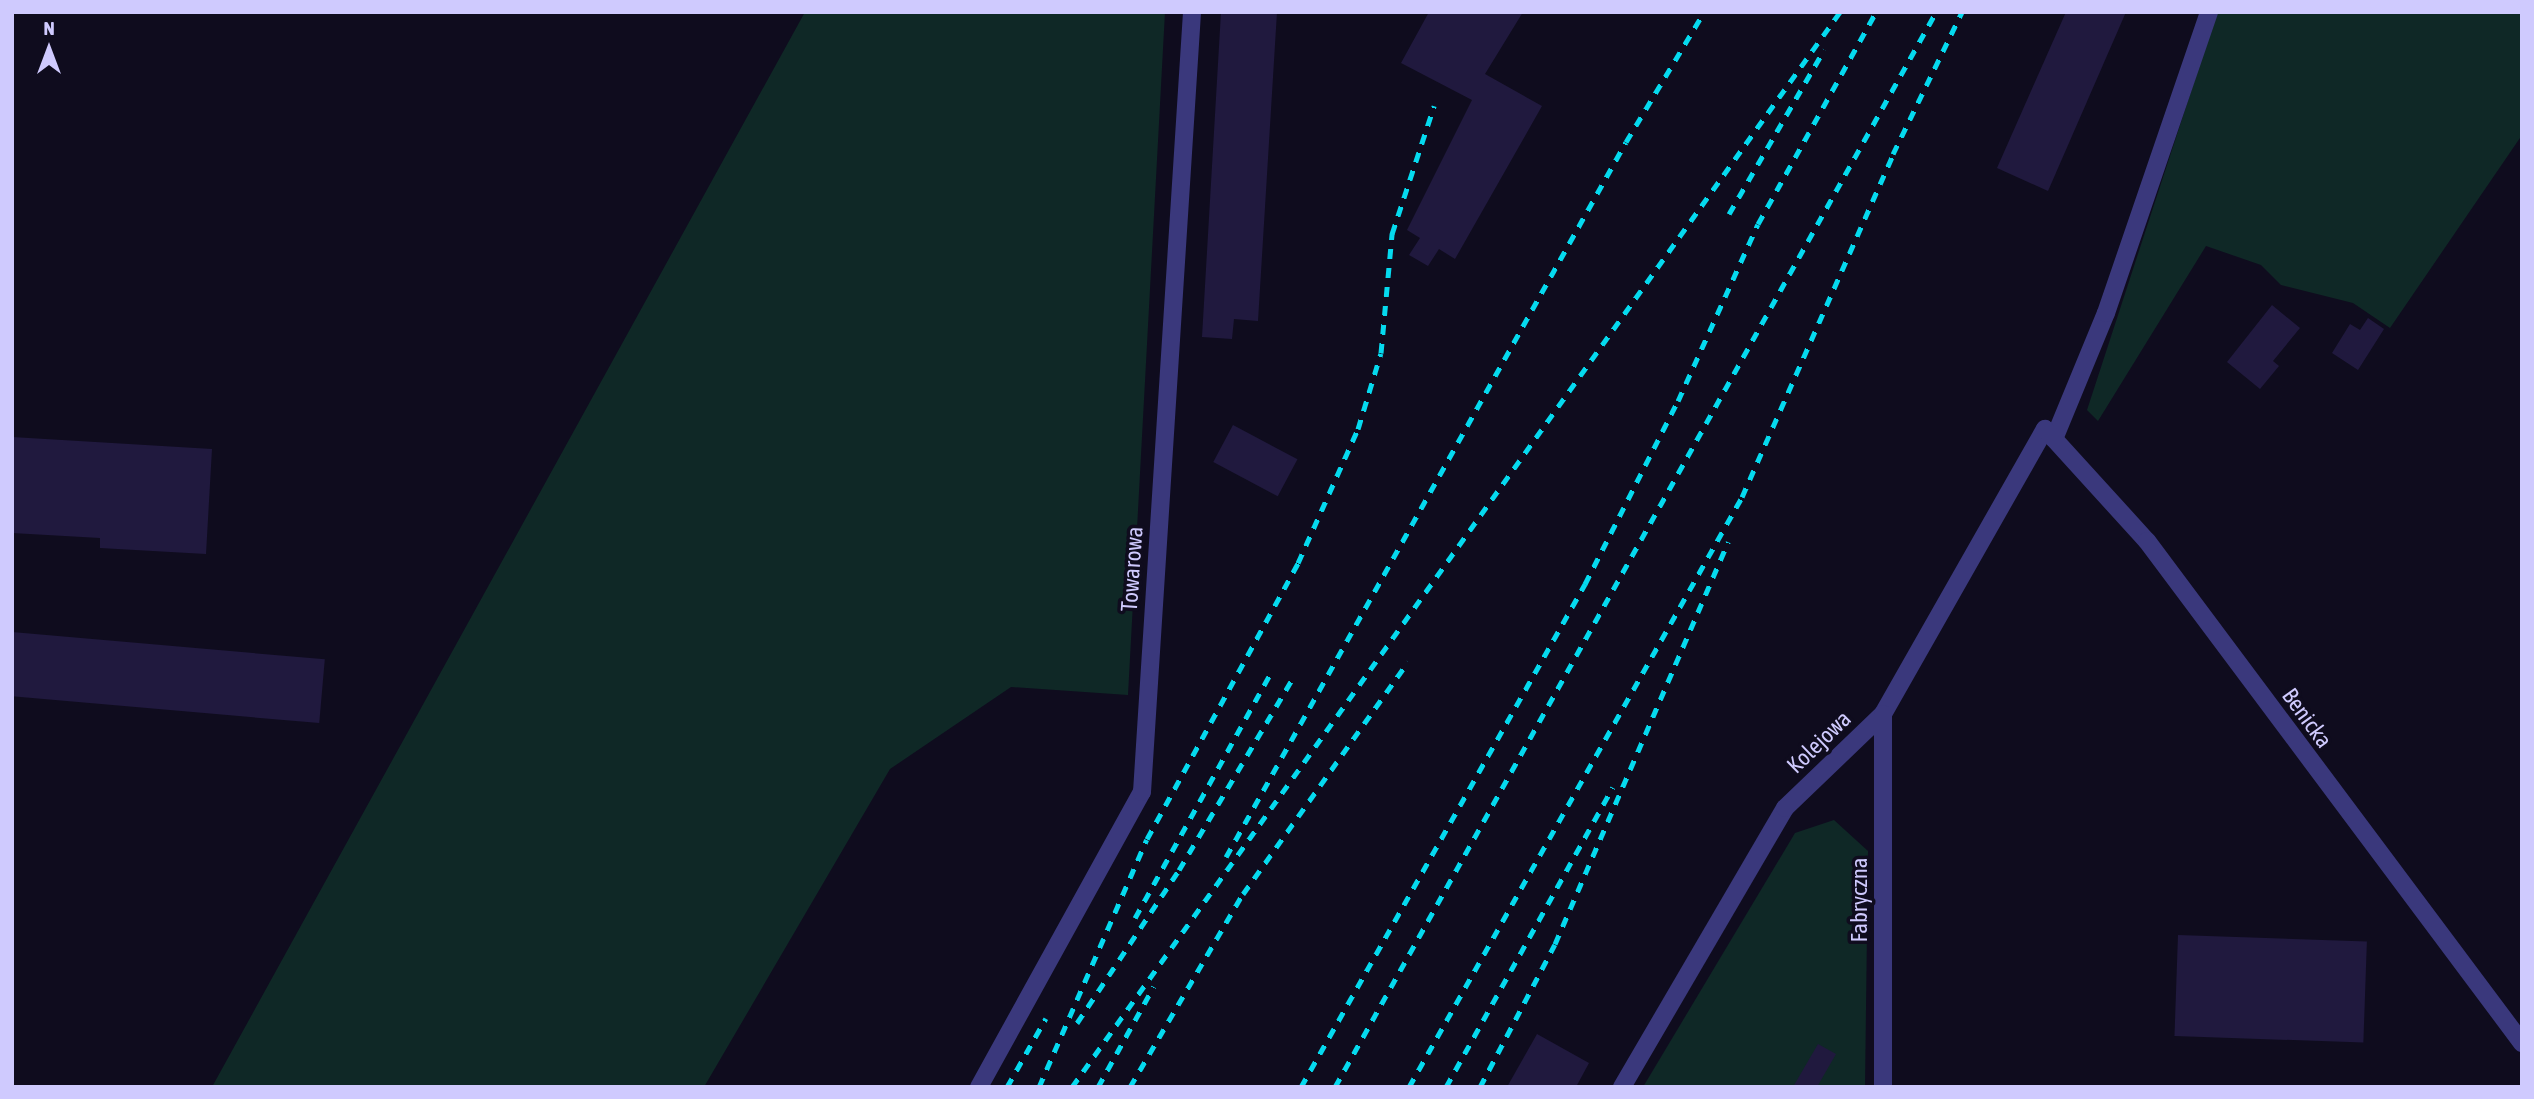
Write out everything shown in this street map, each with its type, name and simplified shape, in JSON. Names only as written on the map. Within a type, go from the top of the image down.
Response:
[{"type":"street","name":"Towarowa","points":[[979,1087],[1142,792],[1192,12]]},
{"type":"street","name":"Kolejowa","points":[[1622,1087],[1785,808],[1883,714],[2050,434],[2106,313],[2209,12]]},
{"type":"street","name":"Benicka","points":[[2050,434],[2147,541],[2522,1043]]},
{"type":"street","name":"Fabryczna","points":[[1883,714],[1883,1087]]},
{"type":"green space","points":[[805,12],[1165,12],[1128,695],[1011,687],[890,769],[704,1087],[212,1087]]},
{"type":"green space","points":[[2217,12],[2522,12],[2522,135],[2390,328],[2353,303],[2281,285],[2261,265],[2206,246],[2098,421],[2087,410]]},
{"type":"green space","points":[[1834,820],[1868,851],[1865,1087],[1643,1087],[1795,833]]},
{"type":"building","points":[[1221,12],[1277,12],[1258,321],[1234,319],[1232,339],[1202,337]]},
{"type":"building","points":[[1429,12],[1523,12],[1485,74],[1542,106],[1455,259],[1439,249],[1428,266],[1409,255],[1420,238],[1407,230],[1472,100],[1401,63]]},
{"type":"building","points":[[2066,12],[2126,12],[2048,191],[1997,168]]},
{"type":"building","points":[[2272,305],[2300,328],[2273,361],[2279,366],[2260,389],[2227,362]]},
{"type":"building","points":[[2368,318],[2384,329],[2358,370],[2332,353],[2350,324],[2360,330]]},
{"type":"building","points":[[1233,425],[1297,459],[1278,496],[1213,462]]},
{"type":"building","points":[[12,437],[212,449],[206,554],[100,548],[100,538],[12,533]]},
{"type":"building","points":[[12,632],[325,659],[319,723],[12,696]]},
{"type":"building","points":[[2178,935],[2367,942],[2363,1043],[2174,1036]]},
{"type":"building","points":[[1537,1034],[1589,1063],[1576,1087],[1507,1087]]},
{"type":"building","points":[[1818,1044],[1836,1054],[1817,1087],[1793,1087]]},
{"type":"railway","points":[[1226,857],[1626,142],[1704,12]]},
{"type":"railway","points":[[1072,1087],[1840,12]]},
{"type":"railway","points":[[1301,1087],[1585,584],[1678,401],[1758,224],[1876,12]]},
{"type":"railway","points":[[1335,1087],[1936,12]]},
{"type":"railway","points":[[1409,1087],[1742,497],[1893,154],[1962,12]]},
{"type":"railway","points":[[1729,214],[1824,50]]},
{"type":"railway","points":[[1039,1087],[1147,839],[1298,563],[1358,429],[1381,353],[1392,234],[1434,106]]},
{"type":"railway","points":[[1480,1087],[1555,944],[1728,542]]},
{"type":"railway","points":[[1130,1087],[1243,894],[1408,662]]},
{"type":"railway","points":[[1135,918],[1272,671]]},
{"type":"railway","points":[[1077,1023],[1179,870],[1291,681]]},
{"type":"railway","points":[[1446,1087],[1613,787]]},
{"type":"railway","points":[[1098,1087],[1154,986]]},
{"type":"railway","points":[[1007,1087],[1046,1018]]}]
